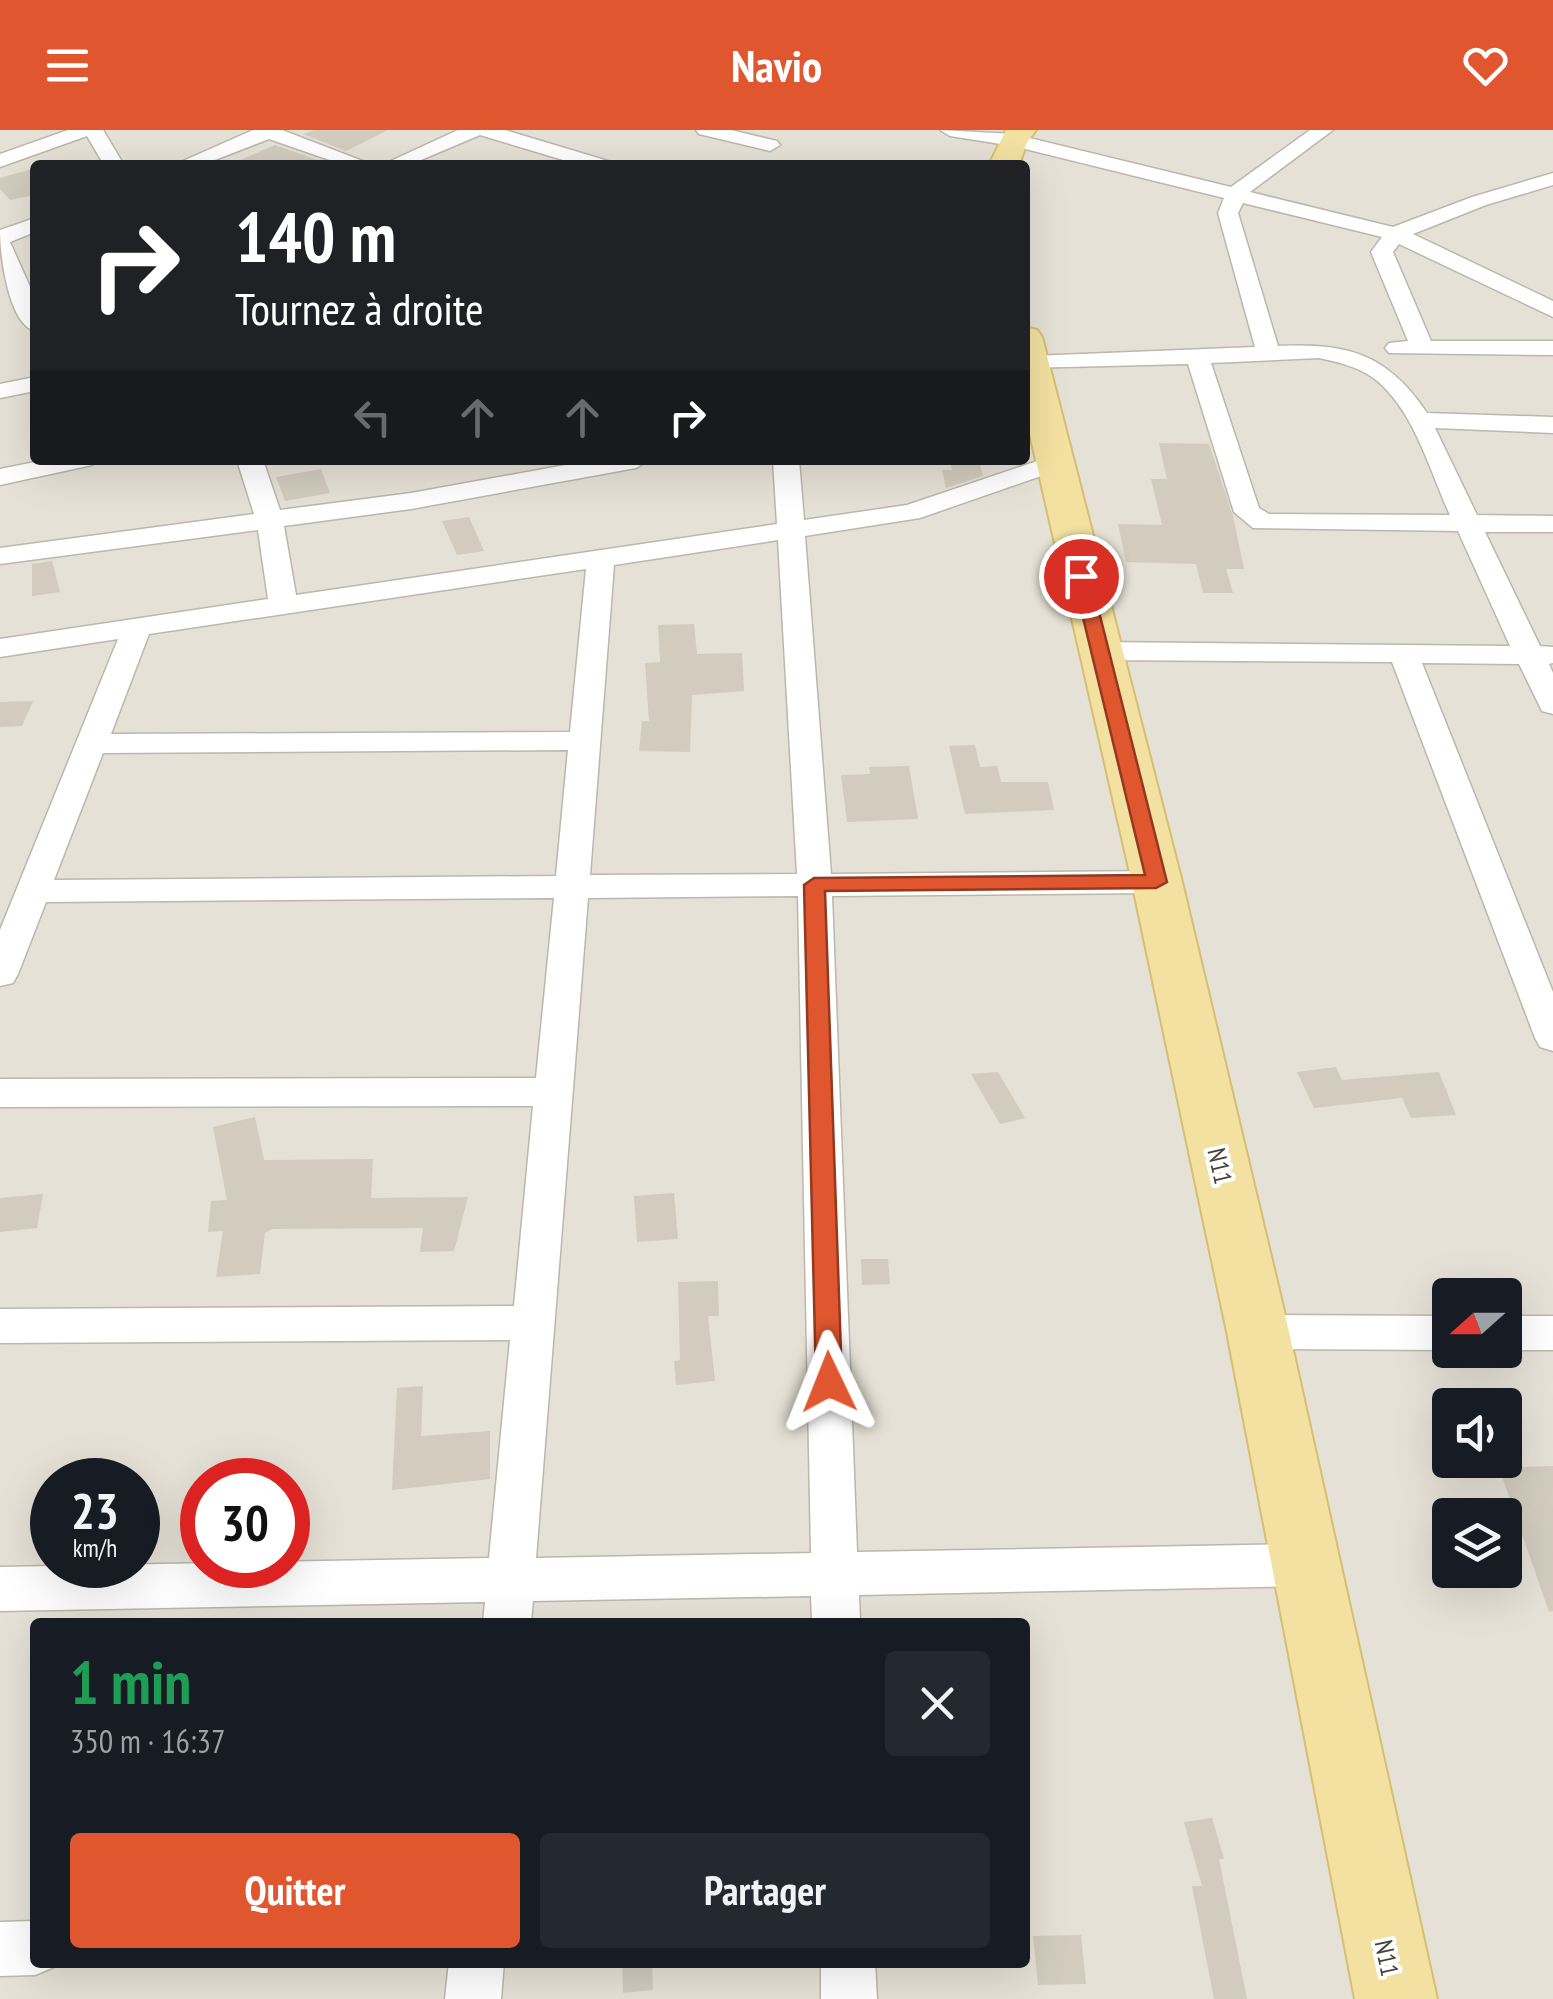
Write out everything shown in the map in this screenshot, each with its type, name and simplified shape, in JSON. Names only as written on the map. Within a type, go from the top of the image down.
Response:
[{"type":"main road","name":"N11","points":[[1030,358],[1156,882],[1258,1332],[1396,1999]]},
{"type":"street","points":[[0,161],[90,130],[111,160]]},
{"type":"street","points":[[404,160],[476,130]]},
{"type":"street","points":[[484,130],[584,160]]},
{"type":"street","points":[[706,130],[773,138],[758,160]]},
{"type":"street","points":[[950,130],[1236,193],[1395,234],[1550,307]]},
{"type":"street","points":[[1268,351],[1228,213],[1236,193],[1322,130]]},
{"type":"street","points":[[196,160],[266,131],[349,160]]},
{"type":"street","points":[[1422,347],[1382,252],[1395,234],[1479,201],[1553,179]]},
{"type":"street","points":[[30,226],[0,240],[30,307]]},
{"type":"street","points":[[1030,350],[1197,354],[1422,347],[1553,348]]},
{"type":"street","points":[[1320,351],[1366,362],[1392,377],[1419,420],[1469,525],[1542,655],[1553,705]]},
{"type":"street","points":[[1197,354],[1247,512],[1264,522],[1553,524]]},
{"type":"street","points":[[0,391],[30,385]]},
{"type":"street","points":[[1419,420],[1553,425]]},
{"type":"street","points":[[0,648],[912,512],[1055,463]]},
{"type":"street","points":[[0,477],[59,465]]},
{"type":"street","points":[[252,465],[270,522],[283,606]]},
{"type":"street","points":[[0,556],[270,522],[606,465]]},
{"type":"street","points":[[786,465],[814,885],[836,1618]]},
{"type":"street","points":[[509,1601],[601,560]]},
{"type":"street","points":[[0,974],[137,629]]},
{"type":"street","points":[[1099,651],[1542,655]]},
{"type":"street","points":[[1404,654],[1553,1038]]},
{"type":"street","points":[[92,744],[586,741]]},
{"type":"street","points":[[33,892],[1156,882]]},
{"type":"street","points":[[0,1093],[552,1092]]},
{"type":"street","points":[[0,1326],[534,1323]]},
{"type":"street","points":[[1258,1332],[1432,1333]]},
{"type":"street","points":[[1522,1333],[1553,1333]]},
{"type":"street","points":[[0,1589],[509,1601],[834,1574],[1307,1565]]},
{"type":"street","points":[[0,1949],[30,1948]]},
{"type":"street","points":[[473,1999],[476,1968]]},
{"type":"street","points":[[848,1968],[849,1999]]},
{"type":"shaded area","points":[[0,130],[1553,130],[1553,1999],[0,1999]]},
{"type":"building","points":[[314,130],[388,130],[346,151],[303,134]]},
{"type":"building","points":[[275,145],[317,160],[240,160]]},
{"type":"building","points":[[30,169],[30,196],[10,200],[0,189],[0,178]]},
{"type":"building","points":[[1159,443],[1209,444],[1233,516],[1244,569],[1226,569],[1233,593],[1203,593],[1196,564],[1126,562],[1118,524],[1162,525],[1151,479],[1167,479]]},
{"type":"building","points":[[951,465],[980,465],[983,476],[946,488],[942,470],[952,470]]},
{"type":"building","points":[[321,469],[330,493],[285,501],[276,477]]},
{"type":"building","points":[[469,517],[484,551],[457,555],[442,521]]},
{"type":"building","points":[[52,561],[60,592],[32,596],[32,564]]},
{"type":"building","points":[[694,624],[697,654],[742,653],[744,691],[692,695],[690,752],[639,751],[642,721],[649,721],[645,663],[660,662],[658,625]]},
{"type":"building","points":[[33,701],[22,726],[0,727],[0,702]]},
{"type":"building","points":[[975,745],[980,767],[997,766],[1001,782],[1048,782],[1054,810],[965,814],[949,746]]},
{"type":"building","points":[[909,766],[918,819],[847,822],[841,775],[870,774],[869,767]]},
{"type":"building","points":[[1336,1067],[1342,1080],[1439,1072],[1456,1115],[1411,1118],[1402,1098],[1314,1108],[1297,1072]]},
{"type":"building","points":[[998,1072],[1025,1118],[1000,1124],[971,1074]]},
{"type":"building","points":[[255,1117],[264,1160],[373,1159],[371,1198],[468,1197],[454,1251],[420,1252],[423,1228],[272,1229],[265,1233],[260,1274],[216,1277],[223,1231],[208,1232],[211,1201],[227,1200],[213,1127]]},
{"type":"building","points":[[674,1193],[678,1239],[637,1242],[634,1196]]},
{"type":"building","points":[[43,1194],[37,1228],[0,1232],[0,1198]]},
{"type":"building","points":[[861,1259],[888,1259],[890,1284],[862,1285]]},
{"type":"building","points":[[718,1281],[719,1316],[708,1316],[715,1381],[676,1385],[674,1361],[680,1360],[678,1282]]},
{"type":"building","points":[[423,1386],[421,1436],[490,1431],[490,1479],[392,1490],[397,1388]]},
{"type":"building","points":[[1553,1466],[1553,1611],[1549,1612],[1522,1534],[1522,1498],[1509,1498],[1502,1478],[1522,1478],[1522,1467]]},
{"type":"building","points":[[1212,1818],[1224,1859],[1219,1859],[1247,1999],[1214,1999],[1192,1886],[1202,1886],[1184,1822]]},
{"type":"building","points":[[1081,1935],[1086,1984],[1038,1985],[1033,1936]]},
{"type":"building","points":[[622,1968],[652,1968],[653,1990],[623,1993]]},
{"type":"route","points":[[829,1382],[814,885],[1156,882],[1081,576]]}]
